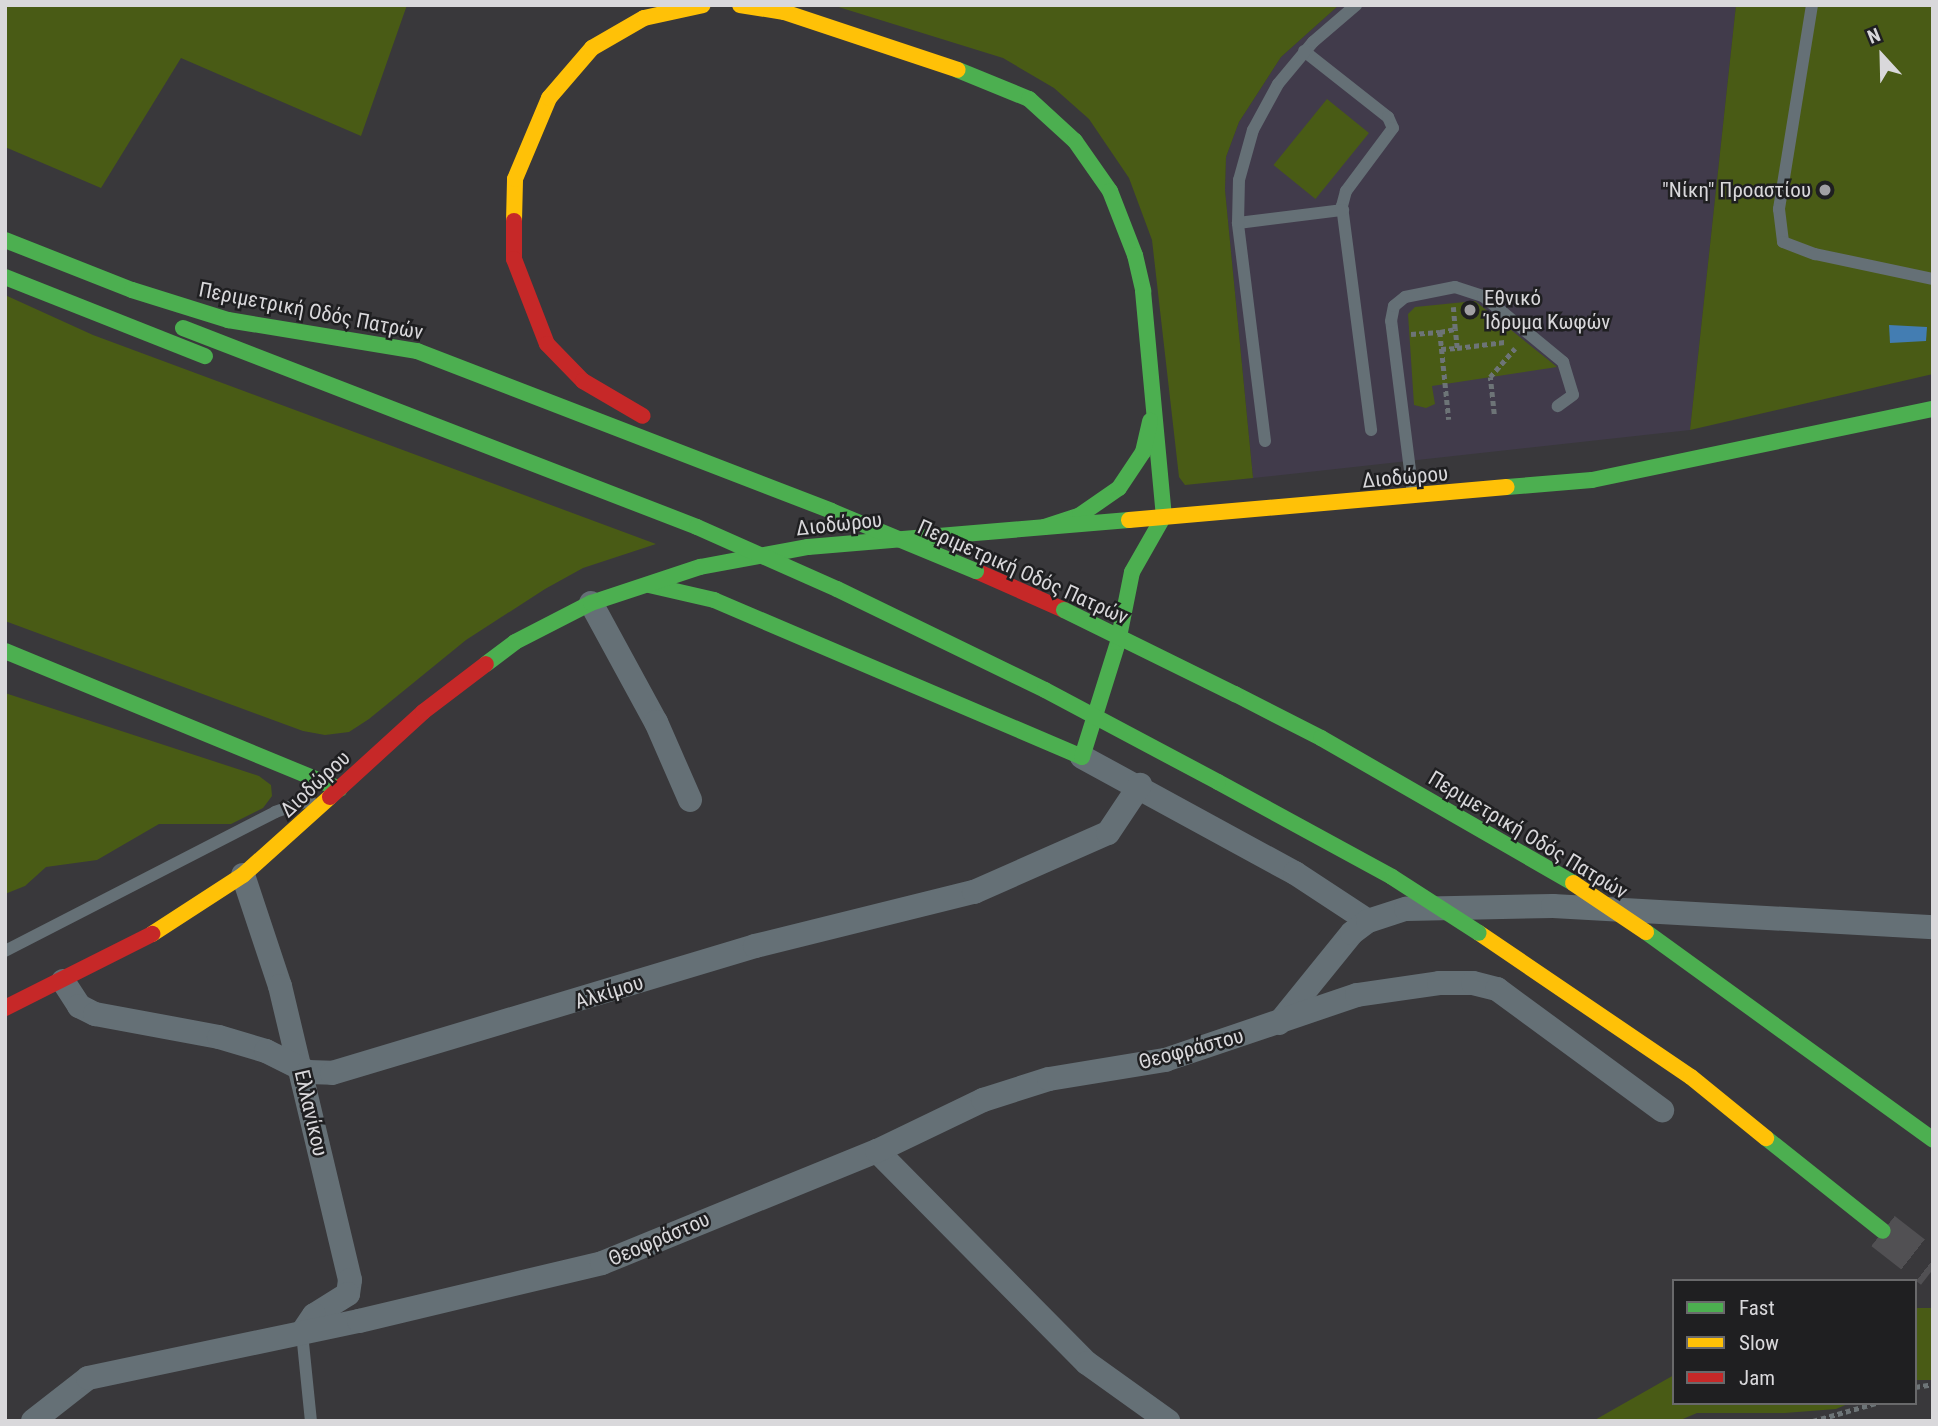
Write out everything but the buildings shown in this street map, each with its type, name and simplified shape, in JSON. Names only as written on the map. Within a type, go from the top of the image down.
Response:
[{"type":"main road","points":[[703,5],[644,18],[592,48],[571,68],[535,123],[515,179],[514,259],[534,318],[563,364],[609,398],[755,479]]},
{"type":"main road","points":[[643,584],[714,600],[1082,757],[1118,642],[1132,572],[1164,516],[1143,291],[1125,225],[1097,170],[1051,117],[1029,99],[968,71],[784,12],[740,5]]},
{"type":"main road","name":"Περιμετρική Οδός Πατρών","points":[[5,240],[132,290],[228,320],[417,351],[755,479],[1064,610],[1321,738],[1573,883],[1646,932],[1933,1140]]},
{"type":"main road","name":"Περιμετρική Οδός Πατρών","points":[[5,258],[380,408],[697,527],[836,589],[1045,690],[1392,877],[1479,933],[1691,1077],[1883,1231]]},
{"type":"main road","points":[[5,277],[216,360]]},
{"type":"main road","points":[[1044,527],[1080,515],[1119,488],[1143,452],[1154,391]]},
{"type":"main road","points":[[303,394],[339,406],[380,408]]},
{"type":"main road","name":"Διοδώρου","points":[[5,1008],[158,931],[243,875],[480,666],[515,642],[591,603],[643,584],[700,567],[808,547],[1164,516],[1414,498],[1592,480],[1933,410]]},
{"type":"main road","points":[[5,651],[340,789]]},
{"type":"street","points":[[591,603],[656,722],[690,800]]},
{"type":"street","points":[[1082,757],[1140,785],[1295,873],[1368,921]]},
{"type":"street","name":"Αλκίμου","points":[[63,981],[76,1002],[89,1011],[219,1037],[266,1051],[314,1074],[342,1071],[755,946],[974,892],[1108,834],[1140,785]]},
{"type":"street","name":"Ελλανίκου","points":[[243,875],[269,946],[349,1279],[348,1294],[314,1315],[302,1333]]},
{"type":"street","points":[[1279,1023],[1332,952],[1368,921],[1427,906],[1541,906],[1933,928]]},
{"type":"street","name":"Θεοφράστου","points":[[33,1421],[88,1378],[302,1333],[602,1264],[877,1151],[948,1115],[1049,1079],[1165,1060],[1357,995],[1473,982],[1497,989],[1662,1110]]},
{"type":"street","points":[[877,1151],[1087,1363],[1168,1421]]},
{"type":"lane","points":[[1265,441],[1238,223],[1239,180],[1253,130],[1278,84],[1304,51],[1356,5]]},
{"type":"lane","points":[[1812,5],[1779,209],[1783,242],[1815,254],[1933,279]]},
{"type":"lane","points":[[1304,51],[1388,117],[1394,128],[1346,191],[1343,210],[1371,430]]},
{"type":"lane","points":[[1238,223],[1343,210]]},
{"type":"lane","points":[[1414,498],[1391,316],[1398,303],[1414,293],[1451,287],[1483,296],[1556,353],[1573,390],[1571,400],[1558,406]]},
{"type":"lane","points":[[5,951],[275,812],[340,789]]},
{"type":"lane","points":[[302,1333],[311,1421]]},
{"type":"path","points":[[1451,287],[1457,348]]},
{"type":"path","points":[[1393,336],[1455,329]]},
{"type":"path","points":[[1440,331],[1449,420]]},
{"type":"path","points":[[1441,349],[1522,339],[1490,377],[1494,414]]},
{"type":"path","points":[[1813,1421],[1869,1405]]},
{"type":"shaded area","name":"Εθνικό Ίδρυμα Κωφών","points":[[1339,5],[1736,5],[1690,430],[1253,478],[1225,190],[1226,157],[1239,122],[1281,57]]},
{"type":"green space","points":[[5,5],[407,5],[361,136],[181,58],[101,188],[5,147]]},
{"type":"green space","points":[[832,5],[1339,5],[1281,57],[1239,122],[1226,157],[1225,190],[1253,478],[1185,485],[1179,477],[1152,240],[1129,178],[1089,119],[1054,88],[1003,58]]},
{"type":"green space","name":"\"Νίκη\" Προαστίου","points":[[1736,5],[1933,5],[1933,374],[1690,430]]},
{"type":"green space","points":[[1327,99],[1369,133],[1315,199],[1274,165]]},
{"type":"green space","points":[[5,295],[93,335],[656,544],[583,568],[545,589],[466,640],[369,719],[349,732],[325,735],[303,731],[5,621]]},
{"type":"green space","points":[[1475,301],[1557,367],[1432,386],[1435,404],[1426,408],[1414,405],[1408,314],[1415,307]]},
{"type":"green space","points":[[5,693],[259,776],[271,785],[272,796],[263,808],[231,824],[159,824],[97,860],[46,867],[25,886],[5,894]]},
{"type":"green space","points":[[1917,1308],[1933,1308],[1933,1380],[1917,1380]]},
{"type":"green space","points":[[1672,1376],[1672,1405],[1845,1405],[1836,1409],[1785,1413],[1697,1413],[1678,1421],[1593,1421]]},
{"type":"water","points":[[1889,325],[1927,327],[1926,341],[1890,343]]},
{"type":"tunnel","points":[[1883,1231],[1933,1270]]},
{"type":"traffic: fast","points":[[958,70],[1029,99],[1075,141],[1110,191],[1135,255],[1143,291],[1164,516]]},
{"type":"traffic: fast","points":[[5,240],[132,290],[228,320],[417,351],[831,511]]},
{"type":"traffic: fast","points":[[5,277],[205,356]]},
{"type":"traffic: fast","points":[[183,328],[697,527]]},
{"type":"traffic: fast","points":[[1507,487],[1592,480],[1933,409]]},
{"type":"traffic: fast","points":[[1044,527],[1080,515],[1119,488],[1143,452],[1150,421]]},
{"type":"traffic: fast","points":[[831,511],[976,571]]},
{"type":"traffic: fast","points":[[649,585],[714,600],[1082,757],[1118,642],[1132,572],[1164,516]]},
{"type":"traffic: fast","points":[[486,664],[515,642],[591,603],[700,567],[808,547],[1129,520]]},
{"type":"traffic: fast","points":[[697,527],[837,589]]},
{"type":"traffic: fast","points":[[837,589],[1045,690]]},
{"type":"traffic: fast","points":[[1064,610],[1235,694]]},
{"type":"traffic: fast","points":[[5,651],[340,789]]},
{"type":"traffic: fast","points":[[1045,690],[1218,782]]},
{"type":"traffic: fast","points":[[1235,694],[1321,738],[1573,883]]},
{"type":"traffic: fast","points":[[1218,782],[1392,877]]},
{"type":"traffic: fast","points":[[1392,877],[1479,933]]},
{"type":"traffic: fast","points":[[1646,932],[1933,1140]]},
{"type":"traffic: fast","points":[[1766,1138],[1883,1231]]},
{"type":"traffic: slow","points":[[514,221],[515,179],[549,98],[592,48],[644,18],[703,5]]},
{"type":"traffic: slow","points":[[740,5],[784,12],[958,70]]},
{"type":"traffic: slow","points":[[1129,520],[1507,487]]},
{"type":"traffic: slow","points":[[152,934],[243,875],[330,797]]},
{"type":"traffic: slow","points":[[1573,883],[1646,932]]},
{"type":"traffic: slow","points":[[1479,933],[1691,1077],[1766,1138]]},
{"type":"traffic: jam","points":[[514,221],[514,259],[547,344],[583,381],[643,416]]},
{"type":"traffic: jam","points":[[976,571],[1064,610]]},
{"type":"traffic: jam","points":[[330,797],[423,712],[486,664]]},
{"type":"traffic: jam","points":[[5,1008],[152,934]]},
{"type":"place","name":"\"Νίκη\" Προαστίου","points":[[1825,190]]},
{"type":"place","name":"Εθνικό Ίδρυμα Κωφών","points":[[1470,310]]}]
